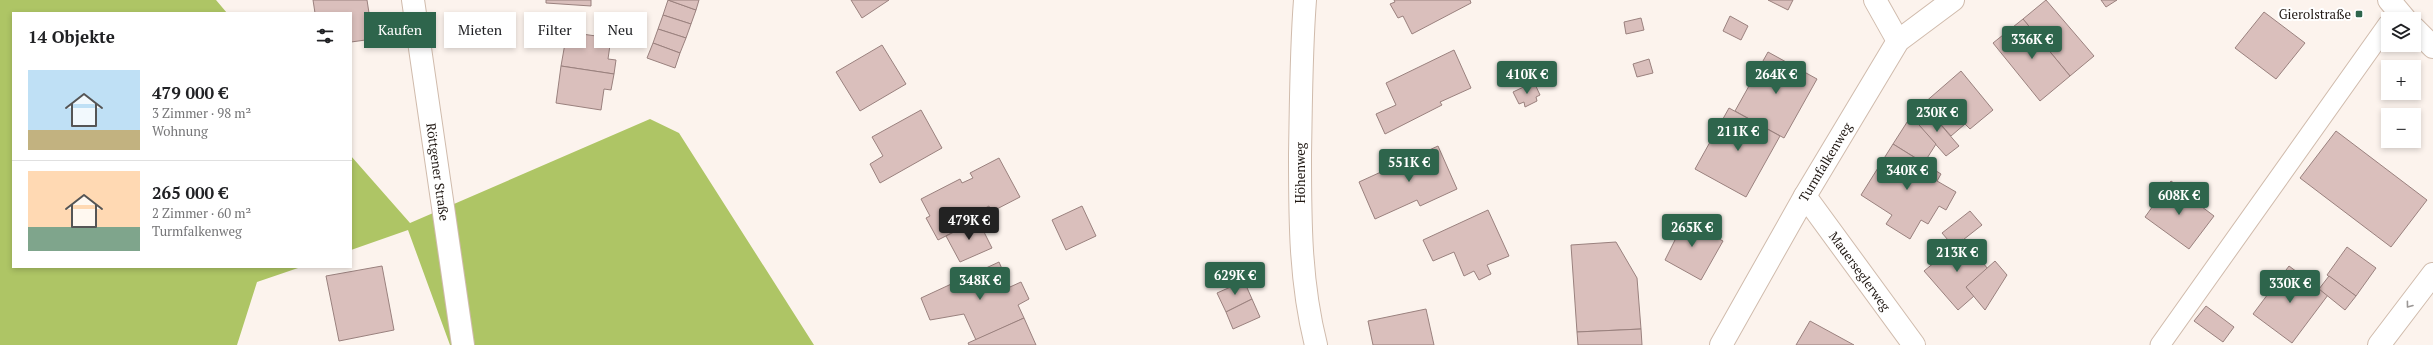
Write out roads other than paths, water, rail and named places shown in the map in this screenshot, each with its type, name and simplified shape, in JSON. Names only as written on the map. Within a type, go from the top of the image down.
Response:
[{"type":"street","name":"Röttgener Straße","points":[[413,0],[463,345]]},
{"type":"street","name":"Höhenweg","points":[[1304,0],[1300,112],[1300,228],[1307,301],[1316,345]]},
{"type":"street","points":[[1875,0],[1898,42]]},
{"type":"street","name":"Turmfalkenweg","points":[[1721,345],[1805,196],[1898,42],[1953,0]]},
{"type":"street","points":[[2421,35],[2433,47]]},
{"type":"street","name":"Mauerseglerweg","points":[[1805,196],[1914,345]]},
{"type":"street","points":[[2379,345],[2433,274]]},
{"type":"lane","points":[[2160,345],[2381,33]]},
{"type":"place","name":"Gierolstraße","points":[[2359,14]]}]
